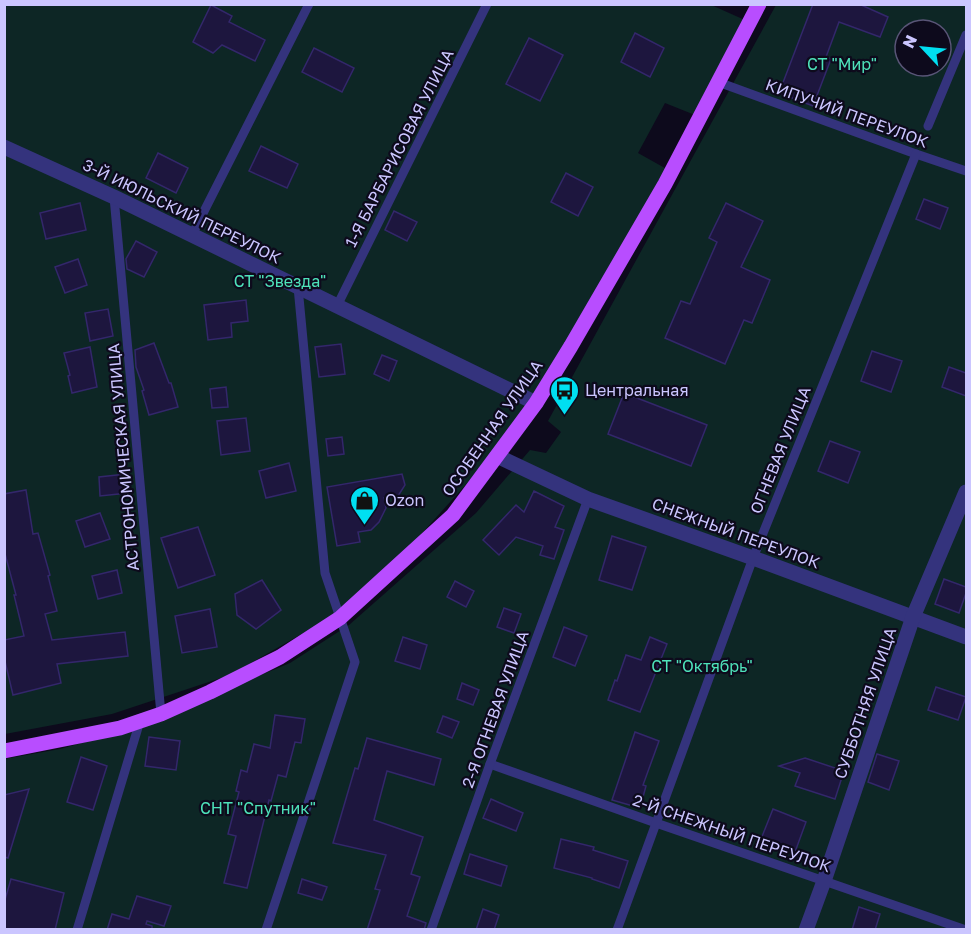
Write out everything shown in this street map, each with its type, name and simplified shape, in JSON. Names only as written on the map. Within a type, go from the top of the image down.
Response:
[{"type":"main road","name":"ОСОБЕННАЯ УЛИЦА","points":[[4,751],[120,728],[161,714],[280,657],[340,618],[453,515],[536,403],[571,346],[664,184],[759,4]]},
{"type":"street","name":"3-Й ИЮЛЬСКИЙ ПЕРЕУЛОК","points":[[4,147],[114,197],[536,403]]},
{"type":"street","name":"СНЕЖНЫЙ ПЕРЕУЛОК","points":[[497,456],[588,499],[966,637]]},
{"type":"street","name":"СУББОТНЯЯ УЛИЦА","points":[[806,930],[913,617],[966,492]]},
{"type":"lane","points":[[192,235],[309,4]]},
{"type":"lane","name":"1-Я БАРБАРИСОВАЯ УЛИЦА","points":[[337,306],[487,4]]},
{"type":"lane","points":[[928,126],[966,35]]},
{"type":"lane","name":"КИПУЧИЙ ПЕРЕУЛОК","points":[[718,82],[966,171]]},
{"type":"lane","name":"ОГНЕВАЯ УЛИЦА","points":[[617,930],[753,558],[916,154]]},
{"type":"lane","name":"АСТРОНОМИЧЕСКАЯ УЛИЦА","points":[[114,197],[161,714]]},
{"type":"lane","points":[[266,930],[355,662],[325,573],[298,287]]},
{"type":"lane","name":"2-Я ОГНЕВАЯ УЛИЦА","points":[[431,930],[588,499]]},
{"type":"lane","points":[[77,930],[140,721]]},
{"type":"lane","name":"2-Й СНЕЖНЫЙ ПЕРЕУЛОК","points":[[490,764],[966,930]]},
{"type":"green space","name":"СТ \"Звезда\"","points":[[709,4],[756,25],[700,117],[665,103],[638,153],[672,172],[534,409],[396,562],[333,616],[230,675],[112,714],[5,734],[5,5]]},
{"type":"green space","name":"СТ \"Октябрь\"","points":[[776,5],[966,5],[966,929],[5,929],[4,759],[60,749],[122,732],[290,663],[349,625],[476,513],[530,450],[546,453],[561,432],[548,421]]},
{"type":"building","points":[[813,4],[859,4],[888,17],[880,37],[839,22],[826,57],[831,59],[813,106],[779,93]]},
{"type":"building","points":[[211,5],[232,16],[229,22],[265,40],[255,61],[222,45],[213,53],[193,42]]},
{"type":"building","points":[[635,33],[664,48],[650,77],[621,62]]},
{"type":"building","points":[[529,38],[563,55],[540,101],[506,84]]},
{"type":"building","points":[[314,48],[354,68],[342,92],[302,72]]},
{"type":"building","points":[[261,146],[298,164],[287,188],[249,171]]},
{"type":"building","points":[[158,153],[188,168],[176,193],[146,178]]},
{"type":"building","points":[[566,173],[593,187],[578,216],[551,202]]},
{"type":"building","points":[[924,199],[948,208],[940,229],[916,219]]},
{"type":"building","points":[[80,203],[86,230],[46,239],[40,213]]},
{"type":"building","points":[[726,203],[763,221],[741,267],[770,280],[752,323],[744,320],[725,364],[665,338],[681,301],[690,304],[717,242],[709,238]]},
{"type":"building","points":[[394,211],[417,222],[407,241],[385,230]]},
{"type":"building","points":[[136,241],[157,252],[144,277],[127,269],[126,259]]},
{"type":"building","points":[[78,259],[87,285],[65,293],[55,267]]},
{"type":"building","points":[[246,300],[248,321],[231,323],[232,337],[208,340],[204,305]]},
{"type":"building","points":[[108,309],[113,336],[90,341],[85,313]]},
{"type":"building","points":[[154,343],[169,383],[171,383],[178,407],[149,415],[136,367],[135,350]]},
{"type":"building","points":[[341,344],[345,374],[319,377],[315,347]]},
{"type":"building","points":[[90,347],[97,387],[72,393],[64,353]]},
{"type":"building","points":[[872,351],[902,361],[891,392],[861,381]]},
{"type":"building","points":[[382,355],[397,361],[389,381],[374,374]]},
{"type":"building","points":[[949,367],[966,373],[966,396],[942,387]]},
{"type":"building","points":[[226,387],[228,407],[212,408],[210,389]]},
{"type":"building","points":[[624,393],[707,425],[691,466],[608,434]]},
{"type":"building","points":[[246,418],[250,451],[221,455],[217,421]]},
{"type":"building","points":[[342,437],[344,454],[328,456],[326,439]]},
{"type":"building","points":[[830,441],[860,452],[848,483],[818,471]]},
{"type":"building","points":[[289,463],[296,491],[266,498],[259,471]]},
{"type":"building","points":[[126,474],[128,493],[100,496],[99,477]]},
{"type":"building","points":[[402,474],[405,485],[398,496],[384,498],[386,508],[379,522],[371,530],[358,532],[360,542],[337,546],[327,487]]},
{"type":"building","points":[[26,490],[33,534],[38,533],[57,611],[45,614],[52,640],[125,632],[128,656],[57,664],[61,683],[13,695],[4,657],[4,640],[24,636],[4,550],[4,494]]},
{"type":"building","points":[[534,491],[564,506],[555,527],[564,530],[554,559],[540,555],[543,546],[516,537],[499,555],[483,540],[516,505],[524,512]]},
{"type":"building","points":[[100,513],[110,539],[85,547],[76,521]]},
{"type":"building","points":[[198,527],[215,575],[178,588],[161,538]]},
{"type":"building","points":[[612,536],[646,547],[632,590],[599,580]]},
{"type":"building","points":[[117,570],[122,593],[98,599],[92,576]]},
{"type":"building","points":[[944,579],[966,587],[959,613],[935,604]]},
{"type":"building","points":[[262,580],[281,610],[256,629],[237,615],[235,594]]},
{"type":"building","points":[[455,581],[474,591],[466,607],[447,597]]},
{"type":"building","points":[[504,608],[521,614],[514,633],[497,627]]},
{"type":"building","points":[[210,609],[217,647],[182,653],[175,616]]},
{"type":"building","points":[[564,627],[587,636],[575,666],[553,657]]},
{"type":"building","points":[[403,637],[427,645],[420,669],[395,661]]},
{"type":"building","points":[[650,637],[667,644],[640,712],[608,700],[626,655],[641,660]]},
{"type":"building","points":[[462,683],[479,690],[473,705],[457,699]]},
{"type":"building","points":[[936,687],[966,697],[958,720],[928,710]]},
{"type":"building","points":[[275,715],[305,719],[301,743],[295,742],[286,777],[278,775],[271,801],[269,800],[247,888],[224,883],[236,836],[228,834],[239,792],[236,791],[241,770],[247,772],[254,744],[270,748]]},
{"type":"building","points":[[443,716],[459,722],[452,738],[437,732]]},
{"type":"building","points":[[635,732],[659,741],[643,785],[646,786],[640,808],[612,800]]},
{"type":"building","points":[[149,737],[180,741],[176,770],[145,766]]},
{"type":"building","points":[[367,738],[441,759],[434,785],[387,771],[374,820],[423,837],[411,874],[420,877],[407,916],[426,923],[424,930],[367,930],[380,890],[375,889],[386,855],[333,843],[355,768],[358,769]]},
{"type":"building","points":[[877,754],[899,761],[889,790],[868,782]]},
{"type":"building","points":[[81,757],[107,766],[93,810],[67,802]]},
{"type":"building","points":[[805,758],[844,771],[835,799],[795,786],[800,773],[779,766]]},
{"type":"building","points":[[29,789],[8,858],[4,857],[4,795]]},
{"type":"building","points":[[491,799],[523,813],[516,831],[483,818]]},
{"type":"building","points":[[773,809],[806,822],[795,852],[761,839]]},
{"type":"building","points":[[561,839],[594,847],[593,850],[628,861],[619,888],[554,868]]},
{"type":"building","points":[[470,854],[507,866],[501,886],[464,874]]},
{"type":"building","points":[[11,879],[64,893],[55,930],[4,930],[4,903]]},
{"type":"building","points":[[302,879],[327,887],[322,900],[298,893]]},
{"type":"building","points":[[137,896],[171,906],[164,926],[147,921],[146,924],[152,926],[152,930],[107,930],[112,914],[129,919]]},
{"type":"building","points":[[859,907],[880,914],[875,930],[852,930]]},
{"type":"building","points":[[483,909],[499,915],[494,930],[476,930]]},
{"type":"place","name":"Центральная","points":[[564,416]]},
{"type":"place","name":"Ozon","points":[[364,526]]},
{"type":"park label","name":"СТ \"Мир\"","points":[[842,64]]},
{"type":"park label","name":"СНТ \"Спутник\"","points":[[258,808]]}]
